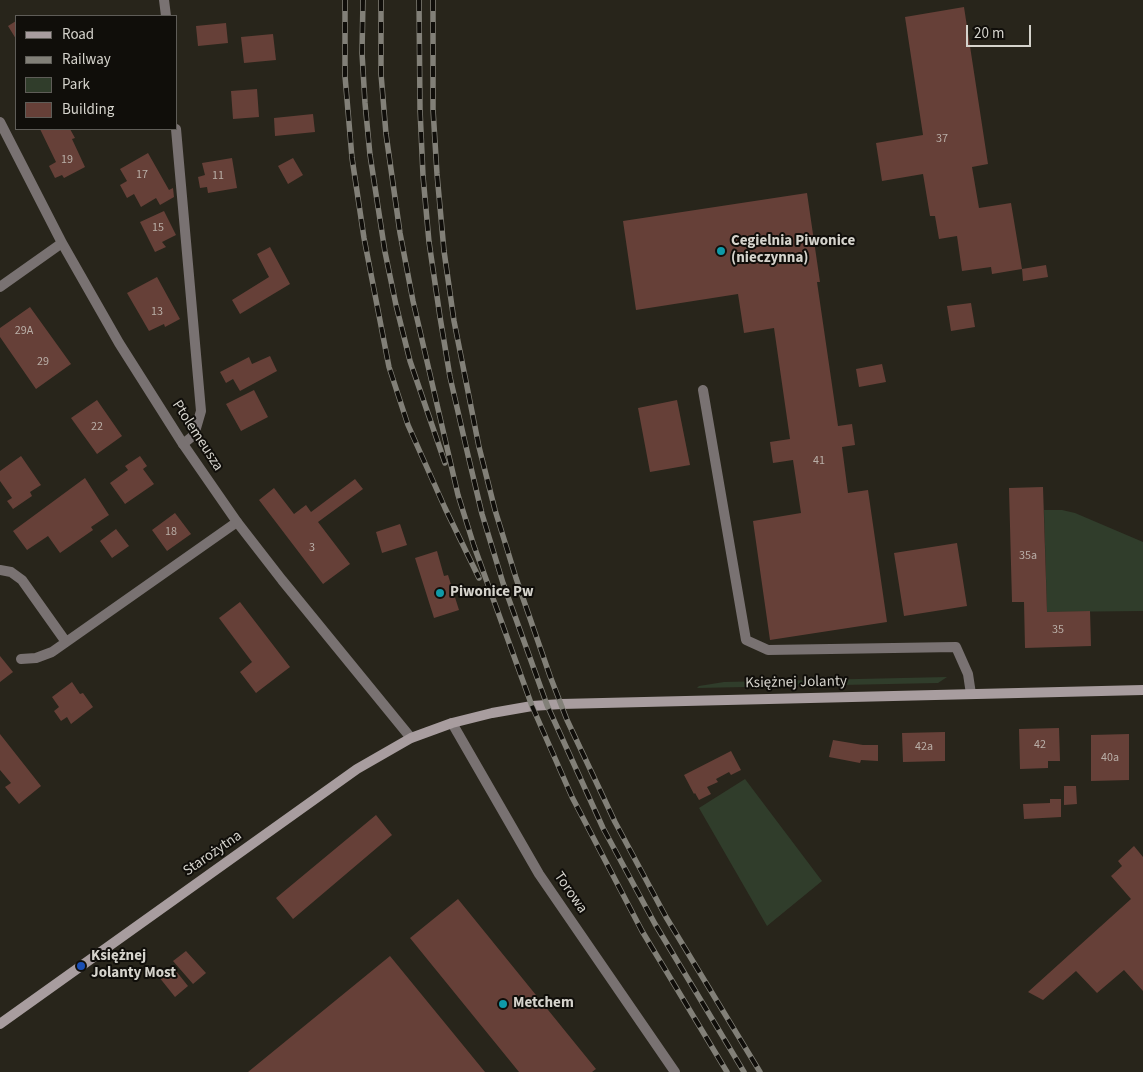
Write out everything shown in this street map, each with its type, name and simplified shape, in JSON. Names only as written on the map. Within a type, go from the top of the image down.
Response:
[{"type":"street","points":[[164,0],[166,15]]},
{"type":"street","name":"Ptolemeusza","points":[[0,123],[62,243],[119,343],[183,444],[237,522],[411,738]]},
{"type":"street","points":[[176,130],[201,412],[194,435],[183,444]]},
{"type":"street","points":[[0,287],[62,243]]},
{"type":"street","points":[[703,390],[746,640],[768,650],[956,647],[968,674],[971,694]]},
{"type":"street","points":[[21,659],[36,658],[52,652],[237,522]]},
{"type":"street","points":[[0,570],[11,572],[22,580],[66,642]]},
{"type":"street","name":"Księżnej Jolanty","points":[[452,723],[492,713],[547,705],[1143,690]]},
{"type":"street","name":"Starożytna","points":[[0,1024],[357,769],[411,738],[452,723]]},
{"type":"street","name":"Torowa","points":[[452,723],[539,874],[675,1072]]},
{"type":"green space","points":[[1044,510],[1062,510],[1075,513],[1143,542],[1143,611],[1047,612]]},
{"type":"green space","points":[[947,677],[938,683],[697,688],[699,686],[724,682]]},
{"type":"green space","points":[[745,779],[822,881],[767,926],[699,808]]},
{"type":"building","points":[[964,7],[988,164],[972,167],[979,208],[1011,203],[1022,269],[992,274],[991,267],[962,271],[957,236],[939,239],[935,216],[930,216],[923,174],[882,181],[876,143],[923,135],[905,17]]},
{"type":"building","points":[[15,22],[15,37],[8,26]]},
{"type":"building","points":[[226,23],[228,43],[198,46],[196,26]]},
{"type":"building","points":[[273,34],[276,60],[244,63],[241,37]]},
{"type":"building","points":[[257,89],[259,117],[233,119],[231,91]]},
{"type":"building","points":[[313,114],[315,132],[275,136],[274,118]]},
{"type":"building","points":[[40,130],[71,130],[75,138],[72,139],[85,167],[64,178],[62,175],[55,178],[49,166],[56,162]]},
{"type":"building","points":[[148,153],[169,190],[173,188],[174,197],[160,205],[156,198],[141,207],[134,194],[127,198],[120,185],[127,181],[120,169]]},
{"type":"building","points":[[232,158],[237,188],[208,193],[207,187],[200,188],[198,177],[205,175],[202,163]]},
{"type":"building","points":[[293,158],[303,175],[288,184],[278,166]]},
{"type":"building","points":[[807,193],[820,282],[817,282],[838,426],[852,424],[855,445],[842,447],[848,493],[868,490],[887,622],[770,640],[753,521],[801,513],[793,460],[773,463],[770,442],[790,439],[774,328],[744,333],[738,294],[636,310],[623,221]]},
{"type":"building","points":[[164,211],[176,235],[162,242],[166,247],[155,252],[140,222]]},
{"type":"building","points":[[270,247],[290,284],[240,314],[232,300],[269,277],[257,254]]},
{"type":"building","points":[[1046,265],[1048,277],[1023,281],[1022,269]]},
{"type":"building","points":[[157,277],[180,319],[165,327],[164,324],[149,331],[127,293]]},
{"type":"building","points":[[971,303],[975,327],[951,331],[947,306]]},
{"type":"building","points":[[30,307],[71,364],[36,389],[0,337],[0,328]]},
{"type":"building","points":[[270,356],[277,371],[240,391],[233,379],[226,383],[220,372],[249,357],[252,364]]},
{"type":"building","points":[[882,364],[886,382],[859,387],[856,369]]},
{"type":"building","points":[[254,390],[268,417],[241,431],[226,404]]},
{"type":"building","points":[[97,400],[122,436],[97,454],[71,418]]},
{"type":"building","points":[[677,400],[690,465],[650,472],[638,408]]},
{"type":"building","points":[[21,456],[41,485],[30,492],[32,496],[13,509],[7,501],[12,498],[0,481],[0,471]]},
{"type":"building","points":[[140,456],[147,466],[143,469],[154,484],[125,504],[110,483],[128,470],[125,466]]},
{"type":"building","points":[[85,478],[109,515],[91,527],[93,530],[60,553],[48,536],[27,550],[13,531]]},
{"type":"building","points":[[355,479],[363,489],[318,522],[350,564],[323,584],[259,500],[274,488],[294,514],[306,505],[311,512]]},
{"type":"building","points":[[1043,487],[1047,612],[1090,611],[1091,646],[1025,648],[1024,602],[1012,602],[1009,488]]},
{"type":"building","points":[[175,513],[191,534],[167,551],[152,530]]},
{"type":"building","points":[[400,524],[407,545],[382,553],[376,532]]},
{"type":"building","points":[[116,529],[129,546],[112,558],[100,541]]},
{"type":"building","points":[[957,543],[967,606],[904,616],[894,553]]},
{"type":"building","name":"Piwonice Pw","points":[[437,551],[444,576],[448,575],[459,610],[434,618],[415,558]]},
{"type":"building","points":[[240,602],[290,667],[256,693],[240,672],[252,662],[219,618]]},
{"type":"building","points":[[0,656],[13,672],[0,682]]},
{"type":"building","points":[[72,682],[80,694],[83,693],[93,707],[71,724],[67,717],[61,721],[54,711],[59,707],[52,697]]},
{"type":"building","points":[[1059,728],[1060,761],[1048,761],[1048,768],[1020,769],[1019,729]]},
{"type":"building","points":[[945,732],[945,761],[903,762],[902,733]]},
{"type":"building","points":[[0,734],[41,786],[19,804],[5,787],[11,783],[0,770]]},
{"type":"building","points":[[1129,734],[1129,780],[1091,781],[1091,735]]},
{"type":"building","points":[[833,740],[863,745],[878,745],[878,761],[861,760],[860,763],[829,757]]},
{"type":"building","points":[[731,751],[741,770],[731,775],[729,772],[716,779],[718,782],[707,787],[711,794],[699,800],[684,775]]},
{"type":"building","points":[[1064,786],[1076,786],[1077,804],[1064,805]]},
{"type":"building","points":[[1050,799],[1061,799],[1061,817],[1024,819],[1023,804],[1050,803]]},
{"type":"building","points":[[376,815],[392,835],[293,919],[276,898]]},
{"type":"building","points":[[1134,846],[1143,857],[1143,991],[1124,970],[1097,993],[1076,971],[1043,1000],[1028,992],[1131,899],[1111,876],[1122,866],[1118,861]]},
{"type":"building","name":"Metchem","points":[[458,899],[596,1069],[592,1072],[519,1072],[410,938]]},
{"type":"building","points":[[186,951],[206,973],[193,984],[173,961]]},
{"type":"building","points":[[390,956],[485,1072],[248,1072]]},
{"type":"building","points":[[172,966],[188,986],[175,997],[159,977]]},
{"type":"railway","points":[[345,0],[345,76],[352,158],[364,238],[389,367],[408,425],[479,578]]},
{"type":"railway","points":[[363,0],[362,53],[365,103],[370,155],[385,252],[410,361],[445,463]]},
{"type":"railway","points":[[381,0],[381,74],[386,134],[400,233],[413,301],[458,495],[474,546],[532,706],[572,797],[642,931],[727,1072]]},
{"type":"railway","points":[[419,0],[420,109],[423,176],[429,242],[450,377],[482,514],[503,583],[547,705],[603,828],[655,924],[744,1072]]},
{"type":"railway","points":[[433,0],[433,109],[444,251],[454,321],[479,447],[495,510],[550,676],[567,720],[615,822],[666,917],[760,1072]]},
{"type":"place","name":"Cegielnia Piwonice (nieczynna)","points":[[721,251]]},
{"type":"place","name":"Piwonice Pw","points":[[440,593]]},
{"type":"place","name":"Księżnej Jolanty Most","points":[[81,966]]},
{"type":"place","name":"Metchem","points":[[503,1004]]}]
